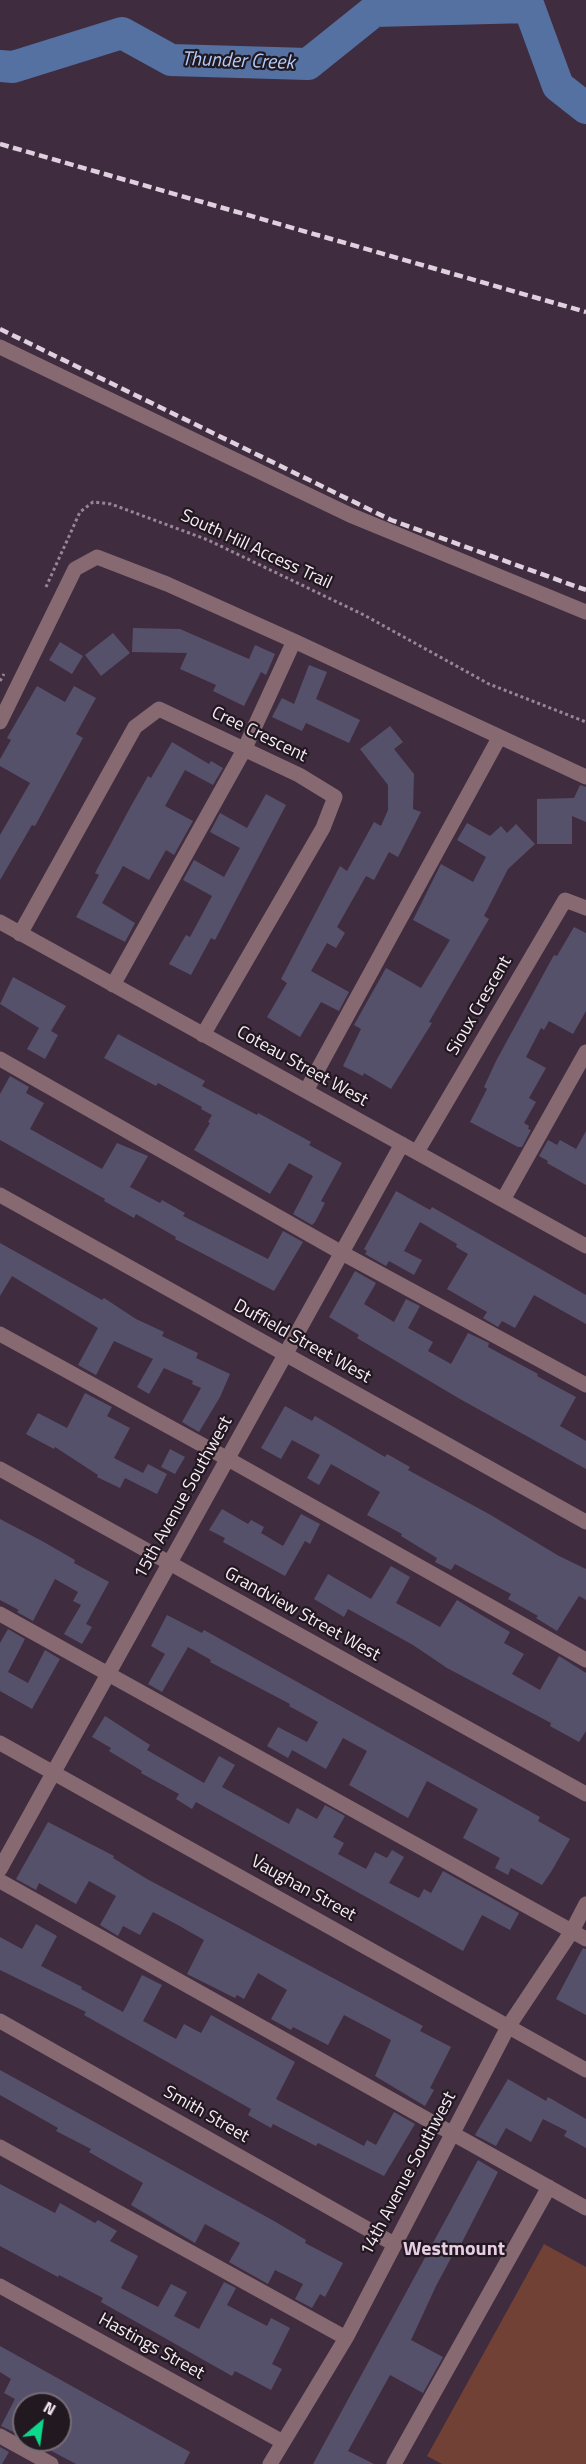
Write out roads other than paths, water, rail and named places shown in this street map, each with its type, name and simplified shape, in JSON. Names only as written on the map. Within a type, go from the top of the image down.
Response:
[{"type":"street","points":[[0,347],[350,515],[586,612]]},
{"type":"street","points":[[0,722],[75,569],[97,556],[167,584],[294,641],[586,777]]},
{"type":"street","points":[[113,985],[244,750],[294,641]]},
{"type":"street","name":"Cree Crescent","points":[[20,934],[135,727],[159,709],[299,776],[335,797],[323,828],[203,1035]]},
{"type":"street","points":[[306,1091],[499,738]]},
{"type":"street","name":"Sioux Crescent","points":[[417,1152],[564,900],[586,908]]},
{"type":"street","name":"Coteau Street West","points":[[0,922],[586,1246]]},
{"type":"street","points":[[503,1200],[586,1052]]},
{"type":"street","points":[[0,1059],[342,1253],[586,1385]]},
{"type":"street","name":"15th Avenue Southwest","points":[[0,1869],[402,1144]]},
{"type":"street","name":"Duffield Street West","points":[[0,1195],[586,1522]]},
{"type":"street","points":[[0,1334],[586,1660]]},
{"type":"street","name":"Grandview Street West","points":[[0,1469],[586,1794]]},
{"type":"street","points":[[0,1614],[586,1939]]},
{"type":"street","name":"Vaughan Street","points":[[0,1743],[586,2070]]},
{"type":"street","points":[[0,1881],[586,2208]]},
{"type":"street","name":"14th Avenue Southwest","points":[[270,2464],[346,2338],[508,2027],[572,1931],[586,1904]]},
{"type":"street","name":"Smith Street","points":[[0,2021],[394,2244]]},
{"type":"street","points":[[0,2147],[346,2338]]},
{"type":"street","points":[[394,2464],[549,2187]]},
{"type":"street","name":"Hastings Street","points":[[0,2286],[283,2442]]},
{"type":"street","points":[[0,2436],[51,2464]]},
{"type":"waterway","name":"Thunder Creek","points":[[0,66],[13,67],[122,33],[171,60],[308,64],[374,11],[529,7],[558,86],[586,108]]},
{"type":"railway","points":[[0,144],[586,312]]},
{"type":"railway","points":[[0,329],[391,520],[586,590]]},
{"type":"district","name":"Westmount","points":[[454,2250]]}]
